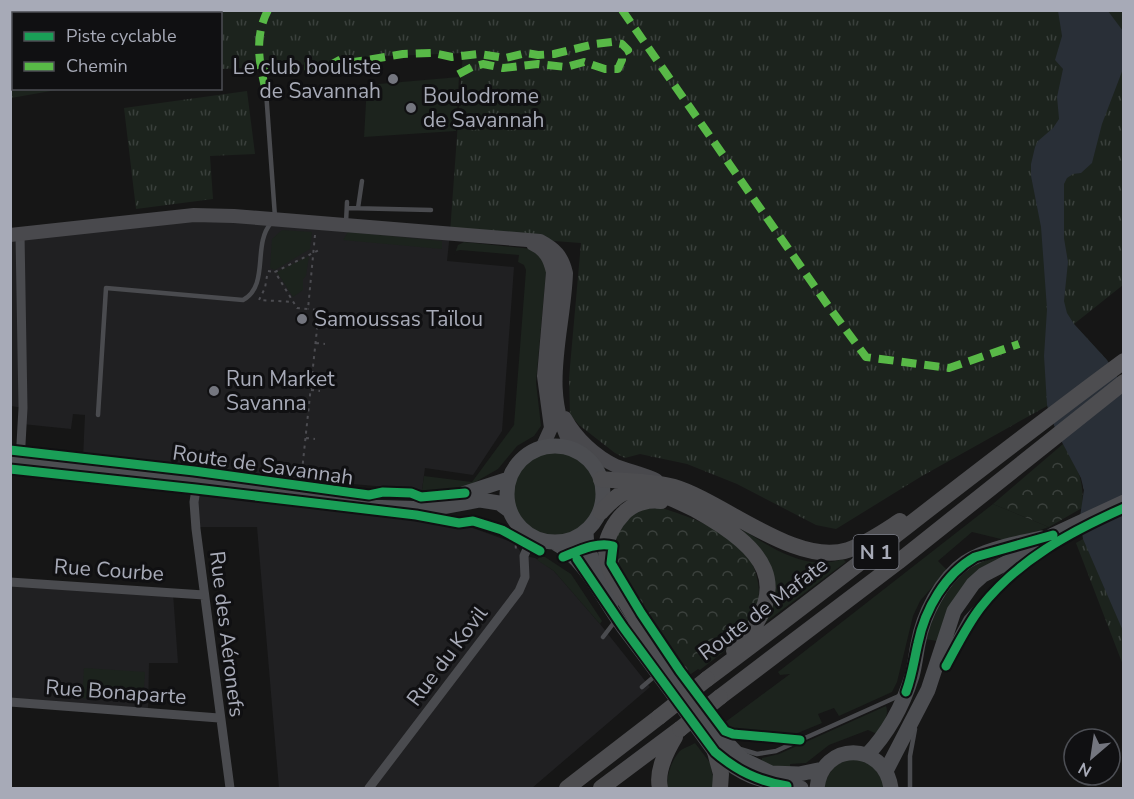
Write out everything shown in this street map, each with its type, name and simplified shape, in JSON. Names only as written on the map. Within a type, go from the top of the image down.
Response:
[{"type":"highway","name":"Route de Mafate","points":[[567,789],[707,679],[826,591],[1042,421],[1124,361]]},
{"type":"highway","name":"Route de Mafate","points":[[601,789],[988,493],[1124,382]]},
{"type":"highway","points":[[601,479],[634,480],[675,487],[793,545],[820,553],[837,553],[866,543],[979,471]]},
{"type":"highway","points":[[601,512],[614,498],[626,492],[636,491],[661,495],[688,506],[726,527],[757,555],[766,572],[768,596],[759,620],[741,644],[707,679]]},
{"type":"highway","points":[[651,643],[620,590],[609,565],[606,544],[618,520],[626,511],[640,502],[655,500],[688,506]]},
{"type":"highway","points":[[660,789],[658,782],[665,754],[680,729]]},
{"type":"highway","points":[[720,789],[721,747]]},
{"type":"main road","points":[[558,446],[574,450],[593,464],[601,479],[604,495],[601,512],[586,532],[572,540],[555,543],[530,541],[518,526],[510,510],[507,495],[509,479],[525,456],[542,447],[558,446]]},
{"type":"main road","name":"Route de Savannah","points":[[15,458],[390,501],[443,498],[509,479]]},
{"type":"main road","name":"Route de Savannah","points":[[15,458],[181,479],[365,507],[432,509],[480,500],[499,504],[510,510]]},
{"type":"main road","points":[[886,771],[939,664],[954,610],[973,584],[983,575],[1027,552],[1053,535],[1124,502]]},
{"type":"main road","points":[[586,532],[589,554],[594,565],[651,643],[721,747],[731,766],[760,780],[801,789]]},
{"type":"main road","points":[[867,755],[886,733],[906,692],[913,673],[925,618],[951,576],[964,563],[975,557],[1053,535]]},
{"type":"main road","points":[[555,543],[568,549],[577,559],[658,673],[721,747],[771,773],[799,774],[823,769]]},
{"type":"main road","points":[[817,789],[823,769],[829,762],[847,753],[867,755],[881,764],[886,771],[891,789]]},
{"type":"street","points":[[15,458],[23,387],[15,234],[194,215],[345,224],[540,241],[554,248],[563,260],[566,273],[554,375],[558,405],[567,438],[574,450]]},
{"type":"street","points":[[522,240],[541,248],[550,259],[553,272],[544,376],[551,428],[542,447]]},
{"type":"street","points":[[558,405],[573,432],[599,455],[615,465],[675,487]]},
{"type":"street","name":"Rue des Aéronefs","points":[[197,483],[194,502],[196,529],[230,789]]},
{"type":"street","name":"Rue du Kovil","points":[[369,789],[519,591],[525,578],[524,556],[530,541]]},
{"type":"street","name":"Rue Courbe","points":[[10,582],[204,595]]},
{"type":"street","name":"Rue Bonaparte","points":[[10,702],[219,718]]},
{"type":"lane","points":[[98,415],[106,288],[243,300],[249,297],[256,287],[263,237],[268,225],[275,219],[266,91]]},
{"type":"lane","points":[[358,208],[362,181]]},
{"type":"lane","points":[[345,224],[347,205],[358,208],[431,210]]},
{"type":"lane","points":[[603,637],[617,618]]},
{"type":"lane","points":[[642,687],[658,673]]},
{"type":"lane","points":[[910,789],[909,756],[928,690]]},
{"type":"lane","points":[[721,747],[758,754],[776,751],[906,692]]},
{"type":"path","points":[[308,309],[315,231]]},
{"type":"path","points":[[294,302],[259,300],[265,288],[268,271],[275,272],[319,250]]},
{"type":"path","points":[[275,272],[297,308],[319,310],[302,471]]},
{"type":"path","points":[[316,343],[325,344]]},
{"type":"path","points":[[311,390],[320,391]]},
{"type":"path","points":[[305,438],[315,439]]},
{"type":"path","points":[[512,536],[530,541]]},
{"type":"path","points":[[512,536],[517,555]]},
{"type":"shaded area","points":[[1058,11],[1108,11],[1123,31],[1123,69],[1102,124],[1092,163],[1081,173],[1067,178],[1064,184],[1064,238],[1068,262],[1064,301],[1067,313],[1074,324],[1107,360],[1123,386],[1123,631],[1083,539],[1080,517],[1084,490],[1081,478],[1056,431],[1047,405],[1044,356],[1047,309],[1041,227],[1031,176],[1031,164],[1038,141],[1053,128],[1059,119],[1057,97],[1063,69],[1055,60],[1062,36]]},
{"type":"shaded area","points":[[156,221],[245,222],[450,233],[447,261],[514,267],[502,431],[473,475],[425,468],[422,490],[294,479],[290,485],[83,458],[85,415],[73,414],[71,429],[22,424],[23,408],[11,406],[10,238]]},
{"type":"shaded area","points":[[196,489],[416,515],[459,523],[514,543],[524,556],[535,558],[554,571],[650,687],[532,788],[279,788],[257,527],[198,527]]},
{"type":"shaded area","points":[[10,583],[173,593],[178,663],[149,663],[148,712],[11,702]]},
{"type":"green space","points":[[10,11],[1123,11],[1123,285],[1074,324],[1107,360],[1123,386],[1123,665],[1076,543],[1083,539],[1080,517],[1084,490],[1081,478],[1047,406],[922,476],[836,529],[816,525],[737,484],[687,464],[640,454],[625,458],[579,425],[570,415],[569,378],[581,243],[450,233],[463,53],[368,57],[291,66],[222,69],[222,12],[12,12],[12,90],[56,90],[11,98]]},
{"type":"green space","name":"Boulodrome de Savannah","points":[[459,77],[456,131],[364,137],[367,85]]},
{"type":"green space","points":[[247,91],[255,154],[210,156],[213,199],[136,209],[124,108]]},
{"type":"green space","points":[[282,230],[312,232],[310,249],[275,270],[270,268],[272,239]]},
{"type":"green space","points":[[348,232],[442,241],[442,249],[343,240]]},
{"type":"green space","points":[[464,242],[533,249],[547,261],[536,382],[541,426],[534,436],[517,446],[498,469],[470,485],[445,490],[422,490],[424,476],[472,482],[514,425],[526,270],[524,265],[518,262],[519,255],[460,250],[456,251],[454,256],[458,245]]},
{"type":"green space","points":[[309,256],[306,276],[303,279],[303,290],[293,297],[277,272]]},
{"type":"green space","points":[[1063,444],[1079,474],[1083,498],[1082,508],[1049,527],[993,504]]},
{"type":"green space","points":[[555,452],[579,459],[591,471],[598,495],[591,519],[579,531],[555,538],[531,531],[519,519],[512,495],[519,471],[531,459]]},
{"type":"green space","points":[[993,504],[1049,527],[1009,541],[972,532],[938,561],[947,570],[920,601],[913,616],[897,682],[892,692],[839,716],[834,708],[818,714],[822,723],[788,737],[727,728],[724,723],[790,674],[780,675],[778,672]]},
{"type":"green space","points":[[662,508],[708,525],[735,542],[754,567],[758,583],[757,608],[746,631],[724,652],[688,676],[615,563],[617,544],[612,541],[617,528],[640,509]]},
{"type":"green space","points":[[741,529],[789,556],[816,562],[843,559],[846,562],[766,622],[757,546]]},
{"type":"green space","points":[[998,554],[1000,562],[937,641],[925,639],[939,600],[962,570]]},
{"type":"green space","points":[[540,556],[571,574],[602,621],[600,624],[554,571],[537,560]]},
{"type":"green space","points":[[84,668],[145,672],[143,702],[82,698]]},
{"type":"green space","points":[[886,706],[886,717],[877,734],[868,730],[829,745],[806,763],[790,764],[790,769],[771,767],[761,763],[762,758],[779,754]]},
{"type":"green space","points":[[695,743],[711,764],[712,774],[717,779],[712,788],[668,788],[668,774],[676,755],[682,749]]},
{"type":"green space","points":[[853,759],[865,762],[874,768],[885,788],[822,788],[836,765]]},
{"type":"marked path","points":[[266,91],[261,70],[259,40],[268,10]]},
{"type":"marked path","points":[[622,10],[866,357],[949,368],[1019,344]]},
{"type":"marked path","points":[[260,63],[273,69],[300,66],[327,67],[343,58],[354,62],[403,54],[433,53],[452,57],[479,54],[505,58],[526,53],[554,54],[612,42],[622,44],[628,50],[622,53],[618,69],[605,69],[584,62],[566,67],[538,64],[503,68],[483,64],[457,75]]},
{"type":"cycle path","points":[[10,450],[194,471],[369,495],[383,492],[411,493],[421,497],[465,493]]},
{"type":"cycle path","points":[[10,469],[416,515],[459,523],[473,521],[502,530],[540,551]]},
{"type":"cycle path","points":[[946,666],[976,614],[1011,575],[1065,537],[1124,508]]},
{"type":"cycle path","points":[[906,692],[921,630],[931,605],[954,573],[975,557],[1053,535]]},
{"type":"cycle path","points":[[563,557],[595,546],[613,546],[611,563],[641,613],[680,671],[725,731],[733,734],[800,740]]},
{"type":"cycle path","points":[[577,559],[623,627],[715,752],[731,765],[748,774],[787,786]]},
{"type":"place","name":"Le club bouliste de Savannah","points":[[393,79]]},
{"type":"place","name":"Boulodrome de Savannah","points":[[411,108]]},
{"type":"place","name":"Samoussas Taïlou","points":[[302,319]]},
{"type":"place","name":"Run Market Savanna","points":[[214,391]]}]
